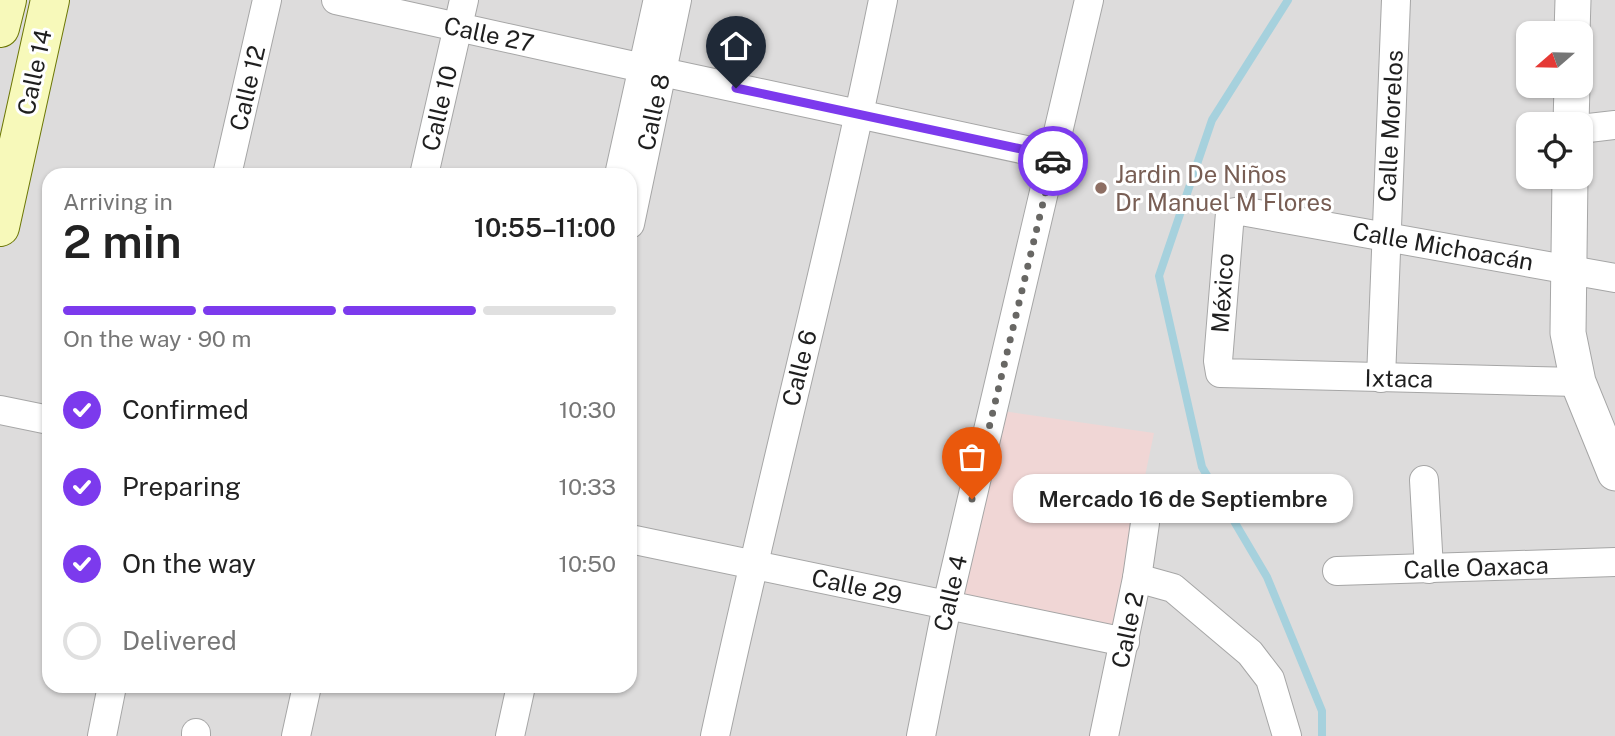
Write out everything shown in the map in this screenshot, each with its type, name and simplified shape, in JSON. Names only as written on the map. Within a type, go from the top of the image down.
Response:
[{"type":"main road","name":"Calle 14","points":[[0,28],[7,0]]},
{"type":"main road","name":"Calle 14","points":[[0,227],[50,0]]},
{"type":"street","name":"Calle 12","points":[[229,168],[267,0]]},
{"type":"street","name":"Calle 27","points":[[336,0],[1054,156]]},
{"type":"street","name":"Calle 10","points":[[426,168],[464,0]]},
{"type":"street","name":"Calle 8","points":[[637,175],[652,70],[657,0]]},
{"type":"street","name":"Calle 8","points":[[621,168],[677,0]]},
{"type":"street","name":"Calle 6","points":[[715,736],[752,564],[860,114],[883,0]]},
{"type":"street","name":"Calle 4","points":[[921,736],[947,605],[1089,0]]},
{"type":"street","name":"Calle Morelos","points":[[1381,378],[1384,234],[1396,0]]},
{"type":"street","points":[[1572,21],[1573,0]]},
{"type":"street","points":[[1593,128],[1615,125]]},
{"type":"street","points":[[1570,189],[1568,333],[1577,382],[1615,473]]},
{"type":"street","name":"Calle Michoacán","points":[[1230,213],[1241,211],[1384,234],[1615,278]]},
{"type":"street","name":"México","points":[[1220,373],[1218,361],[1230,213]]},
{"type":"street","name":"Ixtaca","points":[[1220,373],[1577,382]]},
{"type":"street","points":[[0,410],[42,419]]},
{"type":"street","points":[[1424,480],[1429,569]]},
{"type":"street","name":"Calle 2","points":[[1104,736],[1125,642],[1145,523]]},
{"type":"street","name":"Calle 29","points":[[637,540],[1125,642]]},
{"type":"street","name":"Calle Oaxaca","points":[[1337,571],[1615,562]]},
{"type":"street","points":[[1137,578],[1173,588],[1250,653],[1270,679],[1287,736]]},
{"type":"street","points":[[102,736],[111,693]]},
{"type":"street","points":[[296,736],[305,693]]},
{"type":"street","points":[[510,736],[519,693]]},
{"type":"shaded area","points":[[0,0],[1615,0],[1615,736],[0,736]]},
{"type":"shaded area","points":[[1003,411],[1154,433],[1113,629],[954,599]]},
{"type":"waterway","points":[[1288,0],[1212,120],[1159,276],[1202,467],[1267,577],[1322,711],[1322,736]]},
{"type":"way so far","points":[[972,499],[1053,161]]},
{"type":"place","name":"Jardin De Niños Dr Manuel M Flores","points":[[1101,188]]},
{"type":"place","name":"Mercado 16 de Septiembre","points":[[972,499]]},
{"type":"route","points":[[736,88],[1054,156],[1053,161]]}]
